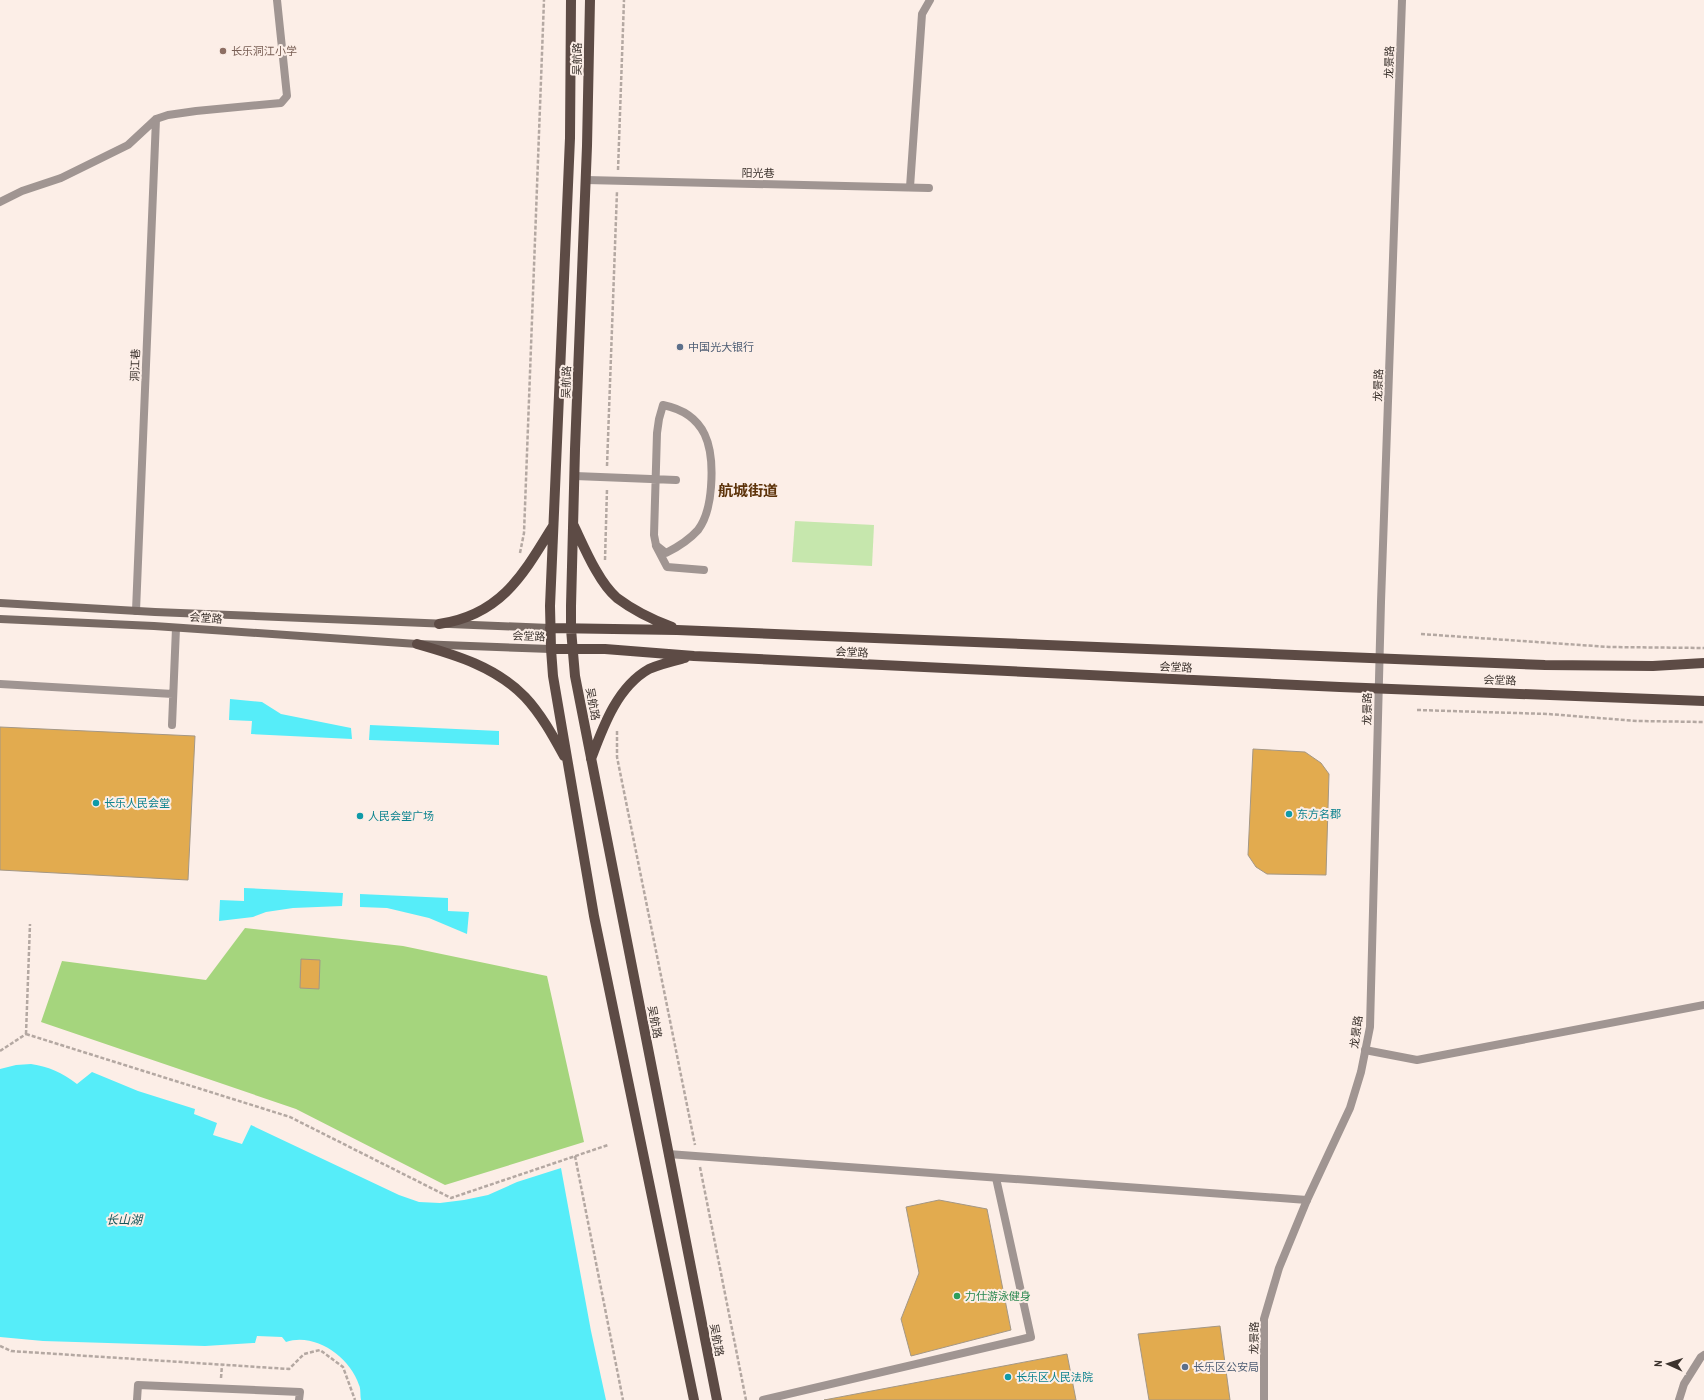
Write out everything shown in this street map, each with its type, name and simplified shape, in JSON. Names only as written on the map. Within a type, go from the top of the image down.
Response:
[{"type":"main road","name":"吴航路","points":[[571,0],[570,138],[550,628],[553,676],[594,916],[694,1400]]},
{"type":"main road","name":"吴航路","points":[[590,0],[586,180],[573,523],[572,650],[575,676],[591,759],[717,1400]]},
{"type":"main road","points":[[573,523],[592,562],[602,579],[616,597],[657,622],[677,630]]},
{"type":"main road","points":[[439,624],[471,617],[482,611],[506,592],[525,571],[554,524]]},
{"type":"main road","name":"会堂路","points":[[0,603],[136,611],[439,624],[571,629],[677,630],[1588,666],[1653,666],[1704,663]]},
{"type":"main road","name":"会堂路","points":[[0,619],[176,628],[417,644],[572,650],[605,649],[694,656],[1324,686],[1704,701]]},
{"type":"main road","points":[[417,644],[478,664],[492,671],[504,680],[525,697],[537,712],[568,762]]},
{"type":"main road","points":[[591,759],[610,713],[624,692],[649,670],[665,663],[694,656]]},
{"type":"street","points":[[0,202],[22,191],[61,178],[128,145],[156,119],[168,115],[196,111],[281,103],[287,96],[277,0]]},
{"type":"street","points":[[910,187],[922,14],[930,0]]},
{"type":"street","name":"龙景路","points":[[1264,1400],[1264,1319],[1279,1268],[1307,1200],[1350,1108],[1361,1072],[1370,1020],[1378,687],[1402,0]]},
{"type":"street","name":"洞江巷","points":[[136,611],[156,119]]},
{"type":"street","name":"阳光巷","points":[[586,180],[930,188]]},
{"type":"street","points":[[656,545],[666,553],[679,547],[699,529],[710,503],[713,464],[704,432],[696,422],[683,410],[663,405],[657,433],[654,535],[656,545],[667,568],[704,570]]},
{"type":"street","points":[[575,476],[676,480]]},
{"type":"street","points":[[172,725],[176,628]]},
{"type":"street","points":[[0,684],[173,694]]},
{"type":"street","points":[[1365,1050],[1417,1060],[1704,1005]]},
{"type":"street","points":[[668,1154],[1307,1200]]},
{"type":"street","points":[[763,1400],[1031,1337],[996,1178]]},
{"type":"street","points":[[1679,1400],[1684,1384],[1701,1357],[1704,1355]]},
{"type":"street","points":[[137,1400],[138,1385],[300,1392],[299,1400]]},
{"type":"path","points":[[520,556],[524,525],[544,0]]},
{"type":"path","points":[[605,564],[624,0]]},
{"type":"path","points":[[1421,634],[1609,647],[1704,648]]},
{"type":"path","points":[[1417,710],[1548,714],[1637,721],[1704,722]]},
{"type":"path","points":[[617,728],[617,757],[746,1400]]},
{"type":"path","points":[[26,1034],[30,924]]},
{"type":"path","points":[[0,1051],[26,1034]]},
{"type":"path","points":[[26,1034],[290,1117],[451,1198],[608,1145]]},
{"type":"path","points":[[575,1156],[623,1400]]},
{"type":"path","points":[[0,1346],[10,1351],[289,1370],[304,1354],[320,1350],[343,1367],[355,1400]]},
{"type":"green space","points":[[795,521],[874,525],[872,566],[792,562]]},
{"type":"green space","points":[[245,928],[403,946],[547,976],[584,1142],[445,1185],[296,1109],[41,1022],[62,961],[206,980]]},
{"type":"water","points":[[230,699],[262,702],[281,714],[351,728],[352,739],[251,734],[252,721],[229,720]]},
{"type":"water","points":[[370,725],[499,731],[499,745],[369,740]]},
{"type":"water","points":[[244,888],[343,893],[342,906],[293,908],[266,912],[253,917],[219,921],[220,900],[244,901]]},
{"type":"water","points":[[360,894],[448,898],[448,911],[469,912],[467,934],[429,918],[387,908],[360,907]]},
{"type":"water","name":"长山湖","points":[[31,1064],[55,1071],[66,1076],[77,1084],[92,1072],[138,1091],[195,1109],[194,1114],[217,1123],[213,1135],[242,1144],[251,1125],[399,1195],[419,1202],[440,1203],[488,1195],[517,1182],[561,1168],[591,1331],[606,1400],[361,1400],[360,1387],[348,1365],[340,1356],[319,1344],[297,1340],[286,1342],[282,1337],[257,1336],[255,1343],[205,1346],[43,1341],[0,1337],[0,1069],[16,1065]]},
{"type":"building","name":"长乐人民会堂","points":[[0,727],[195,736],[188,880],[0,870]]},
{"type":"building","name":"东方名郡","points":[[1253,749],[1305,752],[1321,763],[1329,774],[1326,875],[1267,874],[1256,867],[1248,855]]},
{"type":"building","points":[[301,959],[320,960],[319,989],[300,988]]},
{"type":"building","name":"力仕游泳健身","points":[[939,1200],[987,1209],[1011,1330],[911,1356],[901,1319],[919,1273],[906,1207]]},
{"type":"building","name":"长乐区公安局","points":[[1220,1326],[1230,1400],[1149,1400],[1138,1334]]},
{"type":"building","name":"长乐区人民法院","points":[[1067,1354],[1076,1400],[824,1400]]},
{"type":"place","name":"长乐洞江小学","points":[[223,51]]},
{"type":"place","name":"中国光大银行","points":[[680,347]]},
{"type":"place","name":"长乐人民会堂","points":[[96,803]]},
{"type":"place","name":"东方名郡","points":[[1289,814]]},
{"type":"place","name":"人民会堂广场","points":[[360,816]]},
{"type":"place","name":"力仕游泳健身","points":[[957,1296]]},
{"type":"place","name":"长乐区公安局","points":[[1185,1367]]},
{"type":"place","name":"长乐区人民法院","points":[[1008,1377]]},
{"type":"district","name":"航城街道","points":[[748,490]]}]
